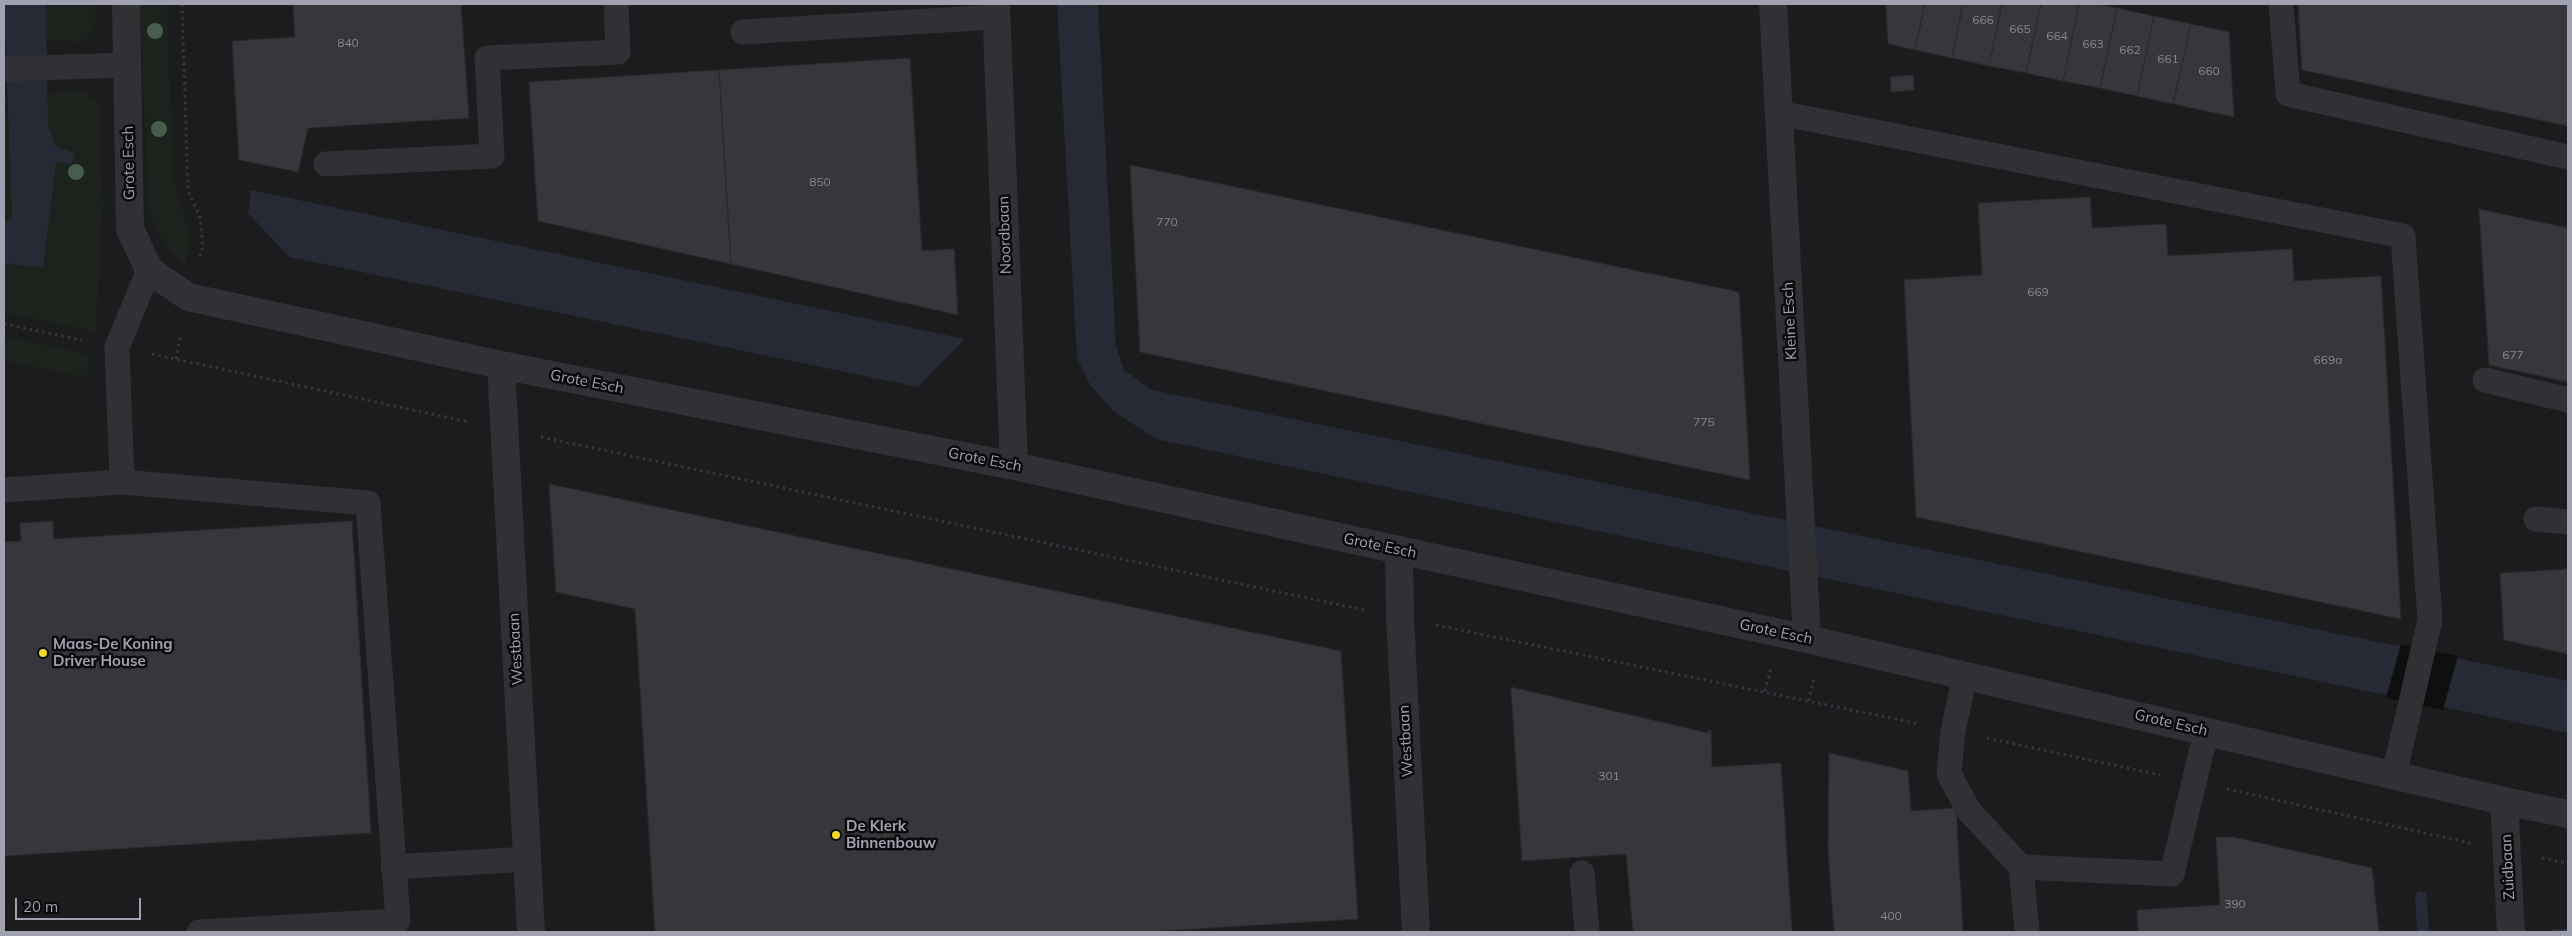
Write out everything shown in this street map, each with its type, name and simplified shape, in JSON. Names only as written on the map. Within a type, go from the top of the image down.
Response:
[{"type":"street","name":"Grote Esch","points":[[126,4],[130,229],[149,270],[188,297],[501,365],[1014,466],[1807,639],[2504,802],[2568,814]]},
{"type":"street","name":"Kleine Esch","points":[[1773,4],[1807,639]]},
{"type":"street","name":"Noordbaan","points":[[996,10],[1014,466]]},
{"type":"street","name":"Westbaan","points":[[501,365],[531,932]]},
{"type":"street","name":"Westbaan","points":[[1399,550],[1400,617],[1416,932]]},
{"type":"street","name":"Zuidbaan","points":[[2504,802],[2511,932]]},
{"type":"lane","points":[[326,164],[492,156],[488,58],[618,52],[616,4]]},
{"type":"lane","points":[[2282,4],[2288,94],[2568,156]]},
{"type":"lane","points":[[743,32],[996,10]]},
{"type":"lane","points":[[4,70],[127,65]]},
{"type":"lane","points":[[1779,113],[2403,236],[2430,620],[2394,775]]},
{"type":"lane","points":[[122,482],[117,347],[149,270]]},
{"type":"lane","points":[[2484,380],[2568,400]]},
{"type":"lane","points":[[4,490],[122,482],[368,504],[398,921],[199,932]]},
{"type":"lane","points":[[2536,519],[2568,522]]},
{"type":"lane","points":[[1965,675],[1953,731],[1949,774],[1969,811],[2021,866],[2027,932]]},
{"type":"lane","points":[[2021,866],[2172,874],[2206,732]]},
{"type":"lane","points":[[393,867],[527,859]]},
{"type":"lane","points":[[1582,873],[1587,932]]},
{"type":"path","points":[[176,359],[188,297],[203,246],[200,216],[188,191],[182,4]]},
{"type":"path","points":[[4,324],[117,347]]},
{"type":"shaded area","points":[[4,4],[2568,4],[2568,932],[4,932]]},
{"type":"shaded area","points":[[4,4],[46,4],[48,126],[56,147],[75,153],[72,164],[56,163],[43,268],[4,263],[4,224],[12,218]]},
{"type":"shaded area","points":[[46,4],[95,4],[95,28],[81,42],[47,40]]},
{"type":"shaded area","points":[[140,4],[167,4],[173,174],[190,239],[185,266],[164,242],[154,225],[148,205]]},
{"type":"shaded area","points":[[1057,4],[1098,4],[1116,346],[1124,370],[1152,390],[2568,681],[2568,733],[1156,439],[1113,411],[1089,383],[1077,358]]},
{"type":"shaded area","points":[[80,89],[99,103],[103,205],[96,332],[4,313],[4,263],[43,267],[56,162],[72,164],[75,153],[56,147],[48,126],[47,94]]},
{"type":"shaded area","points":[[4,90],[7,90],[12,218],[4,224]]},
{"type":"shaded area","points":[[251,190],[965,339],[918,387],[289,257],[248,213]]},
{"type":"shaded area","points":[[4,336],[91,355],[86,378],[4,360]]},
{"type":"pier","points":[[2401,644],[2458,656],[2443,710],[2386,698]]},
{"type":"building","points":[[293,4],[461,4],[469,118],[308,128],[298,172],[239,160],[232,41],[295,37]]},
{"type":"building","points":[[1886,4],[1925,4],[1915,50],[1888,44]]},
{"type":"building","points":[[1925,4],[1963,4],[1952,58],[1915,50]]},
{"type":"building","points":[[1963,4],[2002,4],[1989,66],[1952,58]]},
{"type":"building","points":[[2002,4],[2041,4],[2026,73],[1989,66]]},
{"type":"building","points":[[2041,4],[2079,4],[2063,81],[2026,73]]},
{"type":"building","points":[[2079,4],[2095,4],[2117,8],[2100,88],[2063,81]]},
{"type":"building","points":[[2298,4],[2568,4],[2568,126],[2302,70]]},
{"type":"building","points":[[2117,8],[2154,16],[2137,96],[2100,88]]},
{"type":"building","points":[[2154,16],[2191,24],[2173,104],[2137,96]]},
{"type":"building","points":[[2191,24],[2229,32],[2234,117],[2173,104]]},
{"type":"building","points":[[910,58],[922,251],[954,249],[958,315],[731,264],[719,70]]},
{"type":"building","points":[[719,70],[731,264],[538,221],[529,82]]},
{"type":"building","points":[[1913,75],[1914,90],[1891,92],[1890,77]]},
{"type":"building","points":[[1130,165],[1739,292],[1750,480],[1140,352]]},
{"type":"building","points":[[2090,197],[2092,228],[2166,224],[2168,256],[2292,249],[2294,281],[2381,276],[2401,619],[1916,517],[1904,280],[1982,275],[1978,203]]},
{"type":"building","points":[[2479,209],[2568,228],[2568,382],[2489,365]]},
{"type":"building","points":[[549,484],[1341,651],[1358,919],[1144,932],[655,932],[635,609],[556,592]]},
{"type":"building","points":[[53,521],[54,539],[352,521],[371,833],[4,856],[4,542],[21,541],[20,523]]},
{"type":"building","points":[[2568,569],[2568,654],[2504,640],[2500,573]]},
{"type":"building","points":[[1511,687],[1708,733],[1708,730],[1711,730],[1712,767],[1781,763],[1792,932],[1633,932],[1626,854],[1522,861]]},
{"type":"building","points":[[1829,753],[1908,771],[1911,811],[1956,808],[1963,932],[1834,932],[1828,850]]},
{"type":"building","points":[[2216,837],[2233,837],[2372,868],[2379,932],[2138,932],[2137,910],[2220,905]]},
{"type":"building","points":[[2568,929],[2568,932],[2552,932],[2552,930]]},
{"type":"waterway","points":[[2421,897],[2423,932]]},
{"type":"place","name":"Maas-De Koning Driver House","points":[[43,653]]},
{"type":"place","name":"De Klerk Binnenbouw","points":[[836,835]]}]
